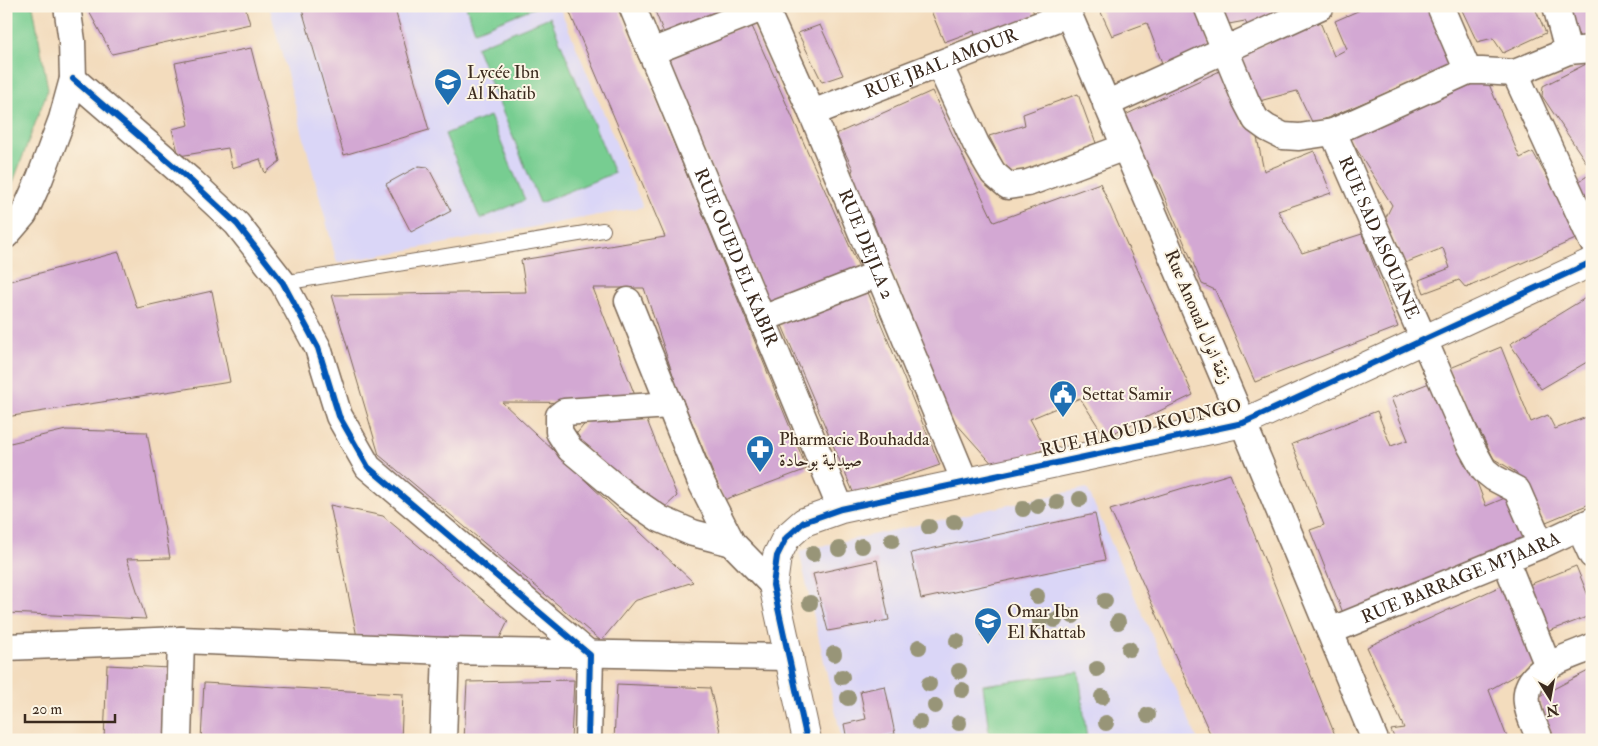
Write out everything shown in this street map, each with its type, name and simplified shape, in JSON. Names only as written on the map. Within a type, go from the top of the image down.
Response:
[{"type":"street","points":[[6,235],[24,214],[40,178],[62,119],[73,79],[72,41],[67,6]]},
{"type":"street","name":"RUE OUED EL KABIR","points":[[632,6],[841,509]]},
{"type":"street","points":[[1207,6],[1246,101],[1256,120],[1283,136],[1299,137],[1333,132],[1468,71],[1482,70],[1515,73],[1580,50],[1556,6]]},
{"type":"street","points":[[1106,104],[1321,6]]},
{"type":"street","points":[[1440,6],[1468,71]]},
{"type":"street","points":[[651,52],[764,7]]},
{"type":"street","name":"RUE DEJLA 2","points":[[764,7],[812,113],[965,482]]},
{"type":"street","name":"RUE JBAL AMOUR","points":[[812,113],[938,64],[1066,10]]},
{"type":"street","name":"Rue Anoual زنقة انوال","points":[[1066,10],[1243,423],[1375,740]]},
{"type":"street","points":[[938,64],[976,144],[994,173],[1008,186],[1028,183],[1125,147]]},
{"type":"street","points":[[1515,73],[1592,241]]},
{"type":"street","points":[[73,79],[191,181],[237,224],[284,283],[318,348],[339,416],[368,467],[590,655]]},
{"type":"street","name":"RUE SAD ASOUANE","points":[[1333,132],[1469,443],[1484,470],[1494,478],[1517,490],[1541,545]]},
{"type":"street","name":"RUE HAOUD KOUNGO","points":[[773,586],[777,556],[786,538],[804,522],[841,509],[1243,423],[1592,262]]},
{"type":"street","points":[[762,320],[878,274]]},
{"type":"street","points":[[628,301],[700,480],[732,544],[773,586],[807,740]]},
{"type":"street","points":[[670,405],[564,412],[559,416],[559,432],[570,449],[625,495],[660,519],[693,533],[732,544]]},
{"type":"street","points":[[1585,524],[1592,555]]},
{"type":"street","name":"RUE BARRAGE M'JAARA","points":[[1330,631],[1541,545],[1585,524]]},
{"type":"street","points":[[1505,560],[1548,666]]},
{"type":"street","points":[[6,647],[181,640],[446,651],[790,657]]},
{"type":"street","points":[[178,740],[181,640]]},
{"type":"street","points":[[1540,740],[1526,703],[1528,686],[1538,672],[1592,647]]},
{"type":"street","points":[[443,740],[446,651]]},
{"type":"street","points":[[588,740],[590,655]]},
{"type":"lane","points":[[284,283],[603,230]]},
{"type":"shaded area","name":"Lycée Ibn Al Khatib","points":[[269,6],[559,6],[643,207],[337,263]]},
{"type":"shaded area","name":"Omar Ibn El Khattab","points":[[1087,488],[1198,740],[842,740],[799,551]]},
{"type":"green space","points":[[6,6],[33,6],[48,89],[6,201]]},
{"type":"green space","points":[[466,6],[538,6],[475,31]]},
{"type":"green space","points":[[550,17],[614,173],[540,203],[476,47]]},
{"type":"green space","points":[[490,116],[525,200],[480,219],[445,134]]},
{"type":"green space","points":[[1079,672],[1087,740],[990,740],[983,685]]},
{"type":"building","points":[[86,6],[245,6],[250,24],[112,54]]},
{"type":"building","points":[[301,6],[394,6],[429,130],[344,155]]},
{"type":"building","points":[[567,6],[618,6],[807,469],[724,500],[676,384],[644,288],[593,288],[638,403],[502,402],[693,582],[634,601],[601,641],[379,455],[332,295],[526,292],[521,260],[665,237]]},
{"type":"building","points":[[653,6],[743,6],[667,41]]},
{"type":"building","points":[[929,6],[1031,6],[1035,16],[976,39],[974,31],[944,42]]},
{"type":"building","points":[[1098,6],[1196,6],[1212,50],[1172,66],[1162,63],[1147,23],[1112,36]]},
{"type":"building","points":[[1221,6],[1316,6],[1251,32],[1245,21],[1229,24]]},
{"type":"building","points":[[1369,6],[1428,6],[1453,65],[1313,124],[1297,91],[1252,103],[1233,57],[1320,22],[1334,56],[1347,49],[1335,21]]},
{"type":"building","points":[[1460,6],[1534,6],[1546,33],[1503,53],[1493,38],[1477,42]]},
{"type":"building","points":[[1579,6],[1592,6],[1592,37],[1583,42],[1567,15]]},
{"type":"building","points":[[751,24],[862,274],[772,313],[664,56]]},
{"type":"building","points":[[820,25],[843,75],[822,82],[798,33]]},
{"type":"building","points":[[251,48],[280,161],[265,173],[260,159],[232,168],[228,148],[179,156],[172,129],[189,125],[175,63]]},
{"type":"building","points":[[1590,62],[1592,63],[1592,171],[1542,96],[1543,86]]},
{"type":"building","points":[[1222,70],[1243,126],[1255,128],[1264,171],[1314,151],[1331,193],[1278,211],[1302,253],[1362,234],[1398,327],[1255,382],[1215,290],[1202,284],[1158,182],[1150,174],[1125,115]]},
{"type":"building","points":[[1486,77],[1520,158],[1533,152],[1580,237],[1466,288],[1459,280],[1424,293],[1419,280],[1450,268],[1443,248],[1405,263],[1385,219],[1392,205],[1345,131]]},
{"type":"building","points":[[932,91],[994,222],[1100,183],[1193,395],[1105,437],[1080,398],[1030,419],[1046,449],[995,467],[946,412],[872,219],[850,177],[853,169],[836,134]]},
{"type":"building","points":[[1078,94],[1096,143],[1009,176],[989,136],[1025,125],[1023,114]]},
{"type":"building","points":[[419,166],[428,167],[451,211],[411,232],[386,184]]},
{"type":"building","points":[[1592,173],[1592,220],[1570,187]]},
{"type":"building","points":[[119,252],[137,308],[212,291],[230,382],[6,417],[6,282]]},
{"type":"building","points":[[867,290],[940,465],[854,494],[781,323]]},
{"type":"building","points":[[1592,294],[1592,359],[1541,389],[1510,344]]},
{"type":"building","points":[[1501,347],[1531,422],[1548,415],[1555,429],[1592,415],[1592,503],[1546,522],[1516,472],[1494,459],[1448,369]]},
{"type":"building","points":[[1432,382],[1439,383],[1486,506],[1512,495],[1532,546],[1345,618],[1310,530],[1324,525],[1292,444],[1377,411],[1391,446],[1408,440],[1391,398]]},
{"type":"building","points":[[588,420],[647,420],[677,496],[660,512],[573,438]]},
{"type":"building","points":[[66,430],[147,432],[170,558],[127,559],[146,619],[6,613],[6,444]]},
{"type":"building","points":[[1230,474],[1337,740],[1213,740],[1110,510]]},
{"type":"building","points":[[330,505],[383,516],[508,621],[498,642],[357,637]]},
{"type":"building","points":[[1095,514],[1105,560],[921,599],[911,553]]},
{"type":"building","points":[[877,560],[889,620],[828,631],[813,574]]},
{"type":"building","points":[[1576,566],[1592,605],[1592,615],[1544,633],[1526,586]]},
{"type":"building","points":[[1503,585],[1537,663],[1489,690],[1508,740],[1395,740],[1391,730],[1404,728],[1367,647]]},
{"type":"building","points":[[107,665],[170,668],[167,740],[104,740]]},
{"type":"building","points":[[1592,669],[1592,740],[1554,740],[1538,697]]},
{"type":"building","points":[[574,680],[571,740],[464,740],[467,682]]},
{"type":"building","points":[[204,683],[403,694],[401,740],[201,740]]},
{"type":"building","points":[[617,684],[710,688],[722,740],[614,740]]},
{"type":"building","points":[[885,686],[895,734],[866,740],[847,740],[844,724],[866,719],[860,691]]},
{"type":"cycle path","points":[[73,79],[191,181],[237,224],[283,283],[318,348],[339,416],[368,467],[590,655],[588,740]]},
{"type":"cycle path","points":[[807,740],[773,585],[777,556],[786,538],[804,522],[841,509],[1243,423],[1592,262]]},
{"type":"place","name":"Lycée Ibn Al Khatib","points":[[448,106]]},
{"type":"place","name":"Settat Samir","points":[[1063,418]]},
{"type":"place","name":"Pharmacie Bouhadda صيدلية بوحادة","points":[[760,473]]},
{"type":"place","name":"Omar Ibn El Khattab","points":[[988,645]]}]
